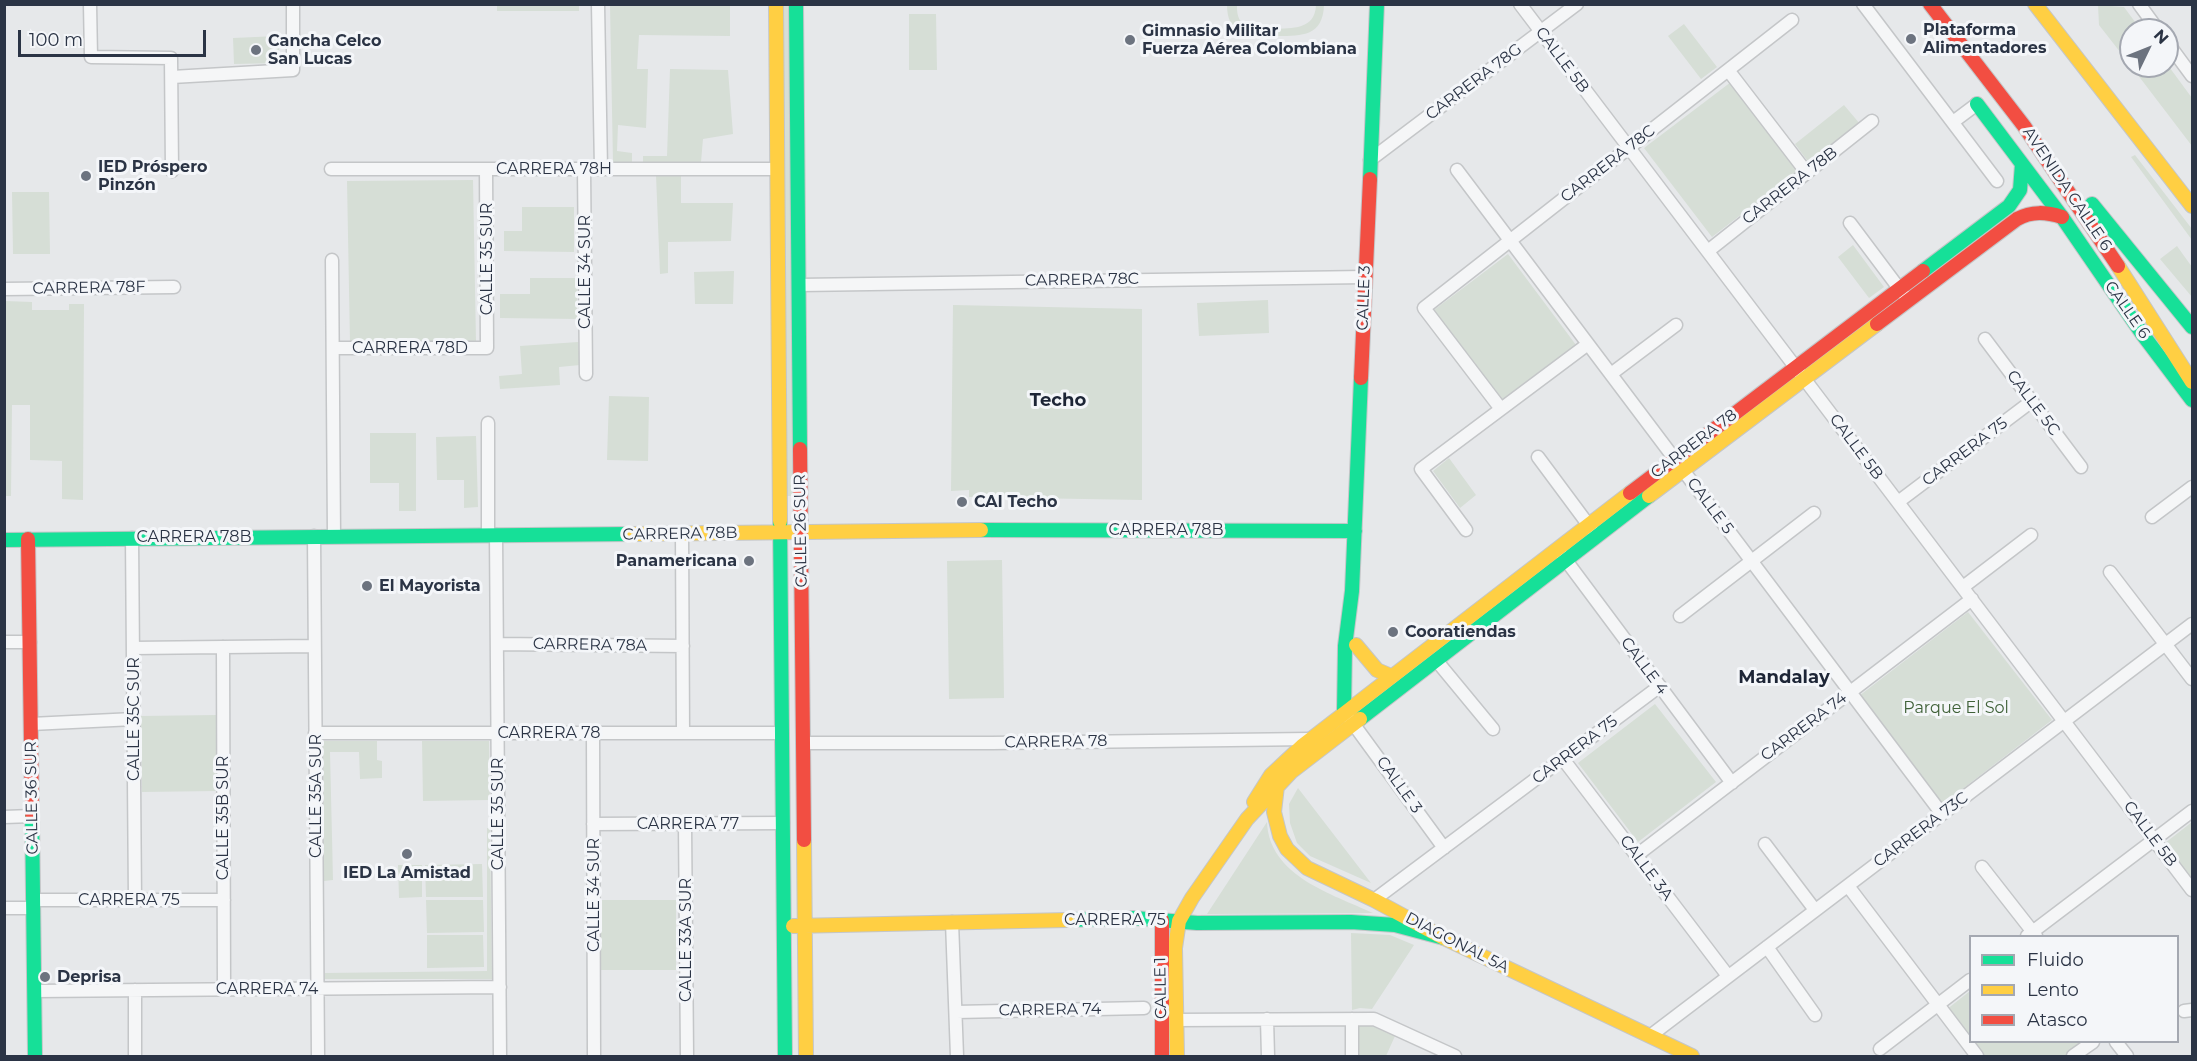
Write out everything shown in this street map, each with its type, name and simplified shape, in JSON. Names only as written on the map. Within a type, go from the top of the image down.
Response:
[{"type":"main road","name":"CALLE 26 SUR","points":[[776,4],[785,1056]]},
{"type":"main road","name":"CALLE 26 SUR","points":[[796,4],[806,1056]]},
{"type":"main road","name":"CALLE 3","points":[[1350,713],[1345,646],[1352,591],[1355,531],[1377,4]]},
{"type":"main road","name":"AVENIDA CALLE 6","points":[[1930,4],[2024,126],[2142,301],[2193,382]]},
{"type":"main road","points":[[2035,4],[2193,206]]},
{"type":"main road","name":"CALLE 6","points":[[1977,104],[2062,217],[2143,335],[2193,400]]},
{"type":"main road","points":[[2024,126],[2119,235],[2193,327]]},
{"type":"main road","name":"CARRERA 78","points":[[1350,713],[1436,660],[1566,560],[1796,367],[2009,206],[2020,190],[2022,164]]},
{"type":"main road","name":"CARRERA 78","points":[[1350,713],[1391,676],[1588,524],[1804,379],[2024,215],[2045,212],[2062,217]]},
{"type":"main road","name":"CARRERA 78B","points":[[4,540],[780,532],[1355,531]]},
{"type":"main road","name":"CALLE 36 SUR","points":[[28,539],[35,1056]]},
{"type":"main road","name":"CALLE 3","points":[[1350,713],[1356,645],[1352,591]]},
{"type":"main road","points":[[1356,645],[1377,670],[1391,676]]},
{"type":"main road","points":[[1247,819],[1258,792],[1282,762],[1310,739],[1350,713]]},
{"type":"main road","points":[[1179,921],[1192,898],[1247,819],[1350,713]]},
{"type":"main road","name":"DIAGONAL 5A","points":[[1277,786],[1274,812],[1280,836],[1287,849],[1307,868],[1374,900],[1444,938],[1692,1056]]},
{"type":"main road","name":"CARRERA 75","points":[[784,926],[1134,918],[1179,921],[1383,923],[1444,938]]},
{"type":"main road","name":"CALLE 1","points":[[1162,920],[1162,1056]]},
{"type":"main road","name":"CALLE 1","points":[[1177,1056],[1174,948],[1179,921]]},
{"type":"street","points":[[90,4],[91,57],[171,58],[172,171]]},
{"type":"street","points":[[172,77],[293,70],[293,4]]},
{"type":"street","points":[[598,4],[601,169]]},
{"type":"street","name":"CALLE 5B","points":[[1520,4],[2193,890]]},
{"type":"street","name":"CARRERA 78G","points":[[1370,160],[1577,4]]},
{"type":"street","points":[[1863,4],[1997,181]]},
{"type":"street","points":[[2139,4],[2149,18]]},
{"type":"street","name":"CARRERA 78C","points":[[1501,409],[1424,308],[1792,20]]},
{"type":"street","points":[[2179,58],[2193,76]]},
{"type":"street","points":[[1728,70],[1807,173]]},
{"type":"street","points":[[1953,122],[1977,104]]},
{"type":"street","name":"CARRERA 78B","points":[[1708,251],[1872,121]]},
{"type":"street","name":"CARRERA 78H","points":[[331,169],[777,169]]},
{"type":"street","name":"CALLE 35 SUR","points":[[486,169],[487,348]]},
{"type":"street","name":"CALLE 34 SUR","points":[[584,169],[586,374]]},
{"type":"street","name":"CALLE 5","points":[[1457,170],[1942,814]]},
{"type":"street","points":[[1850,223],[1908,301]]},
{"type":"street","points":[[332,260],[334,536]]},
{"type":"street","name":"CARRERA 78C","points":[[799,285],[1365,277]]},
{"type":"street","name":"CARRERA 78F","points":[[4,289],[174,287]]},
{"type":"street","points":[[1611,374],[1676,325]]},
{"type":"street","name":"CALLE 5C","points":[[1985,339],[2081,467]]},
{"type":"street","points":[[1466,530],[1421,469],[1588,344]]},
{"type":"street","name":"CARRERA 78D","points":[[333,348],[487,348]]},
{"type":"street","name":"CARRERA 75","points":[[1898,502],[2032,401]]},
{"type":"street","name":"CALLE 35 SUR","points":[[488,423],[497,644],[500,1056]]},
{"type":"street","points":[[1538,458],[1597,536]]},
{"type":"street","points":[[2152,517],[2193,487]]},
{"type":"street","points":[[1680,616],[1814,513]]},
{"type":"street","points":[[682,534],[683,733]]},
{"type":"street","points":[[1963,587],[2031,535]]},
{"type":"street","name":"CALLE 35A SUR","points":[[314,536],[318,1056]]},
{"type":"street","name":"CALLE 35C SUR","points":[[132,538],[135,900]]},
{"type":"street","name":"CALLE 4","points":[[1557,548],[1732,783]]},
{"type":"street","points":[[2110,572],[2193,679]]},
{"type":"street","name":"CARRERA 74","points":[[1636,855],[1972,599]]},
{"type":"street","name":"CARRERA 73C","points":[[1650,1036],[2193,624]]},
{"type":"street","points":[[4,642],[30,642]]},
{"type":"street","name":"CARRERA 78A","points":[[497,644],[683,646]]},
{"type":"street","points":[[133,648],[314,646]]},
{"type":"street","name":"CALLE 35B SUR","points":[[223,647],[224,989]]},
{"type":"street","points":[[1436,660],[1493,729]]},
{"type":"street","name":"CARRERA 75","points":[[1374,900],[1660,686]]},
{"type":"street","name":"CALLE 3","points":[[1350,713],[1444,848]]},
{"type":"street","points":[[31,724],[134,719]]},
{"type":"street","name":"CARRERA 78","points":[[315,733],[782,733]]},
{"type":"street","name":"CALLE 34 SUR","points":[[593,733],[594,1056]]},
{"type":"street","name":"CARRERA 78","points":[[803,743],[1310,739]]},
{"type":"street","name":"CALLE 3A","points":[[1563,759],[1728,976]]},
{"type":"street","points":[[1982,867],[2032,935],[2193,811]]},
{"type":"street","points":[[4,816],[32,816]]},
{"type":"street","name":"CARRERA 77","points":[[593,824],[783,824]]},
{"type":"street","name":"CALLE 33A SUR","points":[[685,824],[687,1056]]},
{"type":"street","points":[[1765,844],[1815,910]]},
{"type":"street","points":[[1848,886],[1977,1056]]},
{"type":"street","name":"CARRERA 75","points":[[4,908],[33,904],[135,900],[224,900]]},
{"type":"street","points":[[952,922],[957,1056]]},
{"type":"street","points":[[1767,947],[1815,1015]]},
{"type":"street","points":[[1880,1048],[1969,982]]},
{"type":"street","name":"CARRERA 74","points":[[35,991],[500,987]]},
{"type":"street","points":[[135,990],[135,1056]]},
{"type":"street","name":"CARRERA 74","points":[[956,1012],[1144,1008]]},
{"type":"street","points":[[1268,1019],[1268,1056]]},
{"type":"street","points":[[1352,1019],[1352,1056]]},
{"type":"street","points":[[1176,1020],[1374,1019],[1455,1056]]},
{"type":"street","points":[[2073,1056],[2090,1043]]},
{"type":"street","points":[[2117,1043],[2127,1056]]},
{"type":"green space","points":[[497,5],[579,5],[579,11],[497,11]]},
{"type":"green space","points":[[610,5],[730,5],[730,36],[639,35],[637,69],[648,69],[646,128],[618,125],[617,151],[632,153],[632,164],[613,163]]},
{"type":"green space","points":[[781,5],[789,5],[795,496],[786,496]]},
{"type":"green space","points":[[1227,5],[1237,5],[1237,13],[1243,24],[1259,29],[1273,29],[1301,26],[1312,19],[1316,5],[1324,5],[1320,23],[1310,32],[1295,36],[1269,36],[1251,35],[1237,30],[1231,24]]},
{"type":"green space","points":[[2098,5],[2124,7],[2132,18],[2119,18],[2119,51],[2099,25]]},
{"type":"green space","points":[[909,14],[936,14],[937,70],[909,70]]},
{"type":"green space","points":[[1684,24],[1717,67],[1701,79],[1668,36]]},
{"type":"green space","name":"Cancha Celco San Lucas","points":[[278,36],[280,63],[234,64],[233,38]]},
{"type":"green space","points":[[670,69],[728,70],[733,134],[703,139],[701,162],[643,164],[643,156],[667,156]]},
{"type":"green space","points":[[2140,78],[2177,78],[2192,98],[2192,146]]},
{"type":"green space","points":[[1731,82],[1799,170],[1712,237],[1644,148]]},
{"type":"green space","points":[[1844,105],[1860,124],[1809,163],[1795,144]]},
{"type":"green space","points":[[2135,155],[2192,229],[2192,240],[2131,157]]},
{"type":"green space","points":[[656,175],[681,176],[681,203],[733,203],[731,241],[668,242],[668,273],[660,274]]},
{"type":"green space","points":[[473,180],[476,342],[350,343],[347,181]]},
{"type":"green space","points":[[12,192],[49,192],[50,254],[13,254]]},
{"type":"green space","points":[[522,207],[574,207],[574,252],[504,251],[504,231],[522,231]]},
{"type":"green space","points":[[1853,245],[1884,287],[1869,298],[1838,257]]},
{"type":"green space","points":[[2177,246],[2192,267],[2192,297],[2160,259]]},
{"type":"green space","points":[[1508,254],[1576,345],[1503,400],[1434,310]]},
{"type":"green space","points":[[734,271],[733,304],[695,304],[694,272]]},
{"type":"green space","points":[[530,278],[577,278],[577,319],[500,318],[500,294],[530,294]]},
{"type":"green space","points":[[1268,300],[1269,333],[1199,336],[1197,303]]},
{"type":"green space","points":[[5,301],[32,302],[32,310],[69,310],[69,304],[84,304],[83,500],[62,499],[62,461],[30,460],[30,405],[12,405],[11,496],[5,496]]},
{"type":"green space","points":[[953,305],[1142,309],[1142,500],[969,497],[969,490],[951,491]]},
{"type":"green space","points":[[578,342],[580,365],[559,367],[560,385],[500,389],[499,376],[522,374],[520,346]]},
{"type":"green space","points":[[609,396],[649,397],[648,461],[607,460]]},
{"type":"green space","points":[[370,433],[416,433],[416,511],[399,511],[399,483],[370,483]]},
{"type":"green space","points":[[476,436],[478,507],[464,508],[464,480],[437,480],[436,437]]},
{"type":"green space","points":[[1449,458],[1476,495],[1460,508],[1433,471]]},
{"type":"green space","points":[[1002,560],[1004,698],[949,699],[947,561]]},
{"type":"green space","name":"Parque El Sol","points":[[1968,612],[2052,720],[1943,804],[1859,696]]},
{"type":"green space","points":[[1655,704],[1716,782],[1638,842],[1578,763]]},
{"type":"green space","points":[[216,715],[217,791],[142,792],[141,716]]},
{"type":"green space","points":[[323,741],[377,741],[377,760],[382,761],[382,778],[360,779],[359,752],[330,752],[333,880],[324,881]]},
{"type":"green space","points":[[422,741],[489,741],[490,800],[423,801]]},
{"type":"green space","points":[[1298,788],[1371,883],[1310,856],[1297,843],[1290,823],[1289,804]]},
{"type":"green space","points":[[1267,822],[1270,841],[1291,870],[1322,890],[1373,913],[1207,914]]},
{"type":"green space","points":[[2192,822],[2192,879],[2165,843]]},
{"type":"green space","points":[[487,828],[490,828],[492,979],[325,979],[325,973],[487,971]]},
{"type":"green space","points":[[482,864],[483,897],[426,897],[425,865]]},
{"type":"green space","points":[[398,865],[422,865],[422,897],[399,898]]},
{"type":"green space","points":[[426,900],[483,900],[484,932],[427,933]]},
{"type":"green space","points":[[601,900],[676,900],[676,970],[601,970]]},
{"type":"green space","points":[[1351,933],[1390,935],[1414,945],[1372,1009],[1352,1010]]},
{"type":"green space","points":[[427,935],[483,935],[484,967],[427,968]]},
{"type":"green space","points":[[1969,992],[1969,1040],[1946,1010]]},
{"type":"green space","points":[[1370,1025],[1395,1036],[1386,1056],[1355,1056],[1354,1026]]},
{"type":"green space","points":[[1972,1043],[2083,1043],[2065,1056],[1982,1056]]},
{"type":"traffic: fast","points":[[796,4],[800,449]]},
{"type":"traffic: fast","points":[[1370,179],[1377,4]]},
{"type":"traffic: fast","points":[[1977,104],[2062,217],[2143,335],[2192,400]]},
{"type":"traffic: fast","points":[[1923,271],[2009,206],[2020,190],[2022,164]]},
{"type":"traffic: fast","points":[[2092,204],[2192,327]]},
{"type":"traffic: fast","points":[[1344,712],[1345,646],[1352,591],[1361,378]]},
{"type":"traffic: fast","points":[[1360,719],[1649,496]]},
{"type":"traffic: fast","points":[[780,521],[785,1056]]},
{"type":"traffic: fast","points":[[981,530],[1355,531]]},
{"type":"traffic: fast","points":[[4,540],[632,534]]},
{"type":"traffic: fast","points":[[32,814],[35,1056]]},
{"type":"traffic: fast","points":[[1068,920],[1134,918],[1197,923],[1351,922],[1395,925],[1444,938]]},
{"type":"traffic: slow","points":[[776,4],[780,521]]},
{"type":"traffic: slow","points":[[2035,4],[2192,206]]},
{"type":"traffic: slow","points":[[2118,266],[2192,382]]},
{"type":"traffic: slow","points":[[1649,496],[1877,324]]},
{"type":"traffic: slow","points":[[1254,802],[1271,775],[1302,746],[1630,493]]},
{"type":"traffic: slow","points":[[632,534],[981,530]]},
{"type":"traffic: slow","points":[[1356,645],[1377,670],[1391,676]]},
{"type":"traffic: slow","points":[[1177,1056],[1175,948],[1179,921],[1192,898],[1247,819],[1291,772],[1360,719]]},
{"type":"traffic: slow","points":[[1277,786],[1274,812],[1280,836],[1287,849],[1307,868],[1374,900],[1444,938],[1692,1056]]},
{"type":"traffic: slow","points":[[804,840],[806,1056]]},
{"type":"traffic: slow","points":[[793,926],[1068,920]]},
{"type":"traffic: jam","points":[[1930,4],[2024,126],[2118,266]]},
{"type":"traffic: jam","points":[[1361,378],[1370,179]]},
{"type":"traffic: jam","points":[[1877,324],[2017,219],[2039,213],[2062,217]]},
{"type":"traffic: jam","points":[[1630,493],[1923,271]]},
{"type":"traffic: jam","points":[[800,449],[804,840]]},
{"type":"traffic: jam","points":[[28,539],[32,814]]},
{"type":"traffic: jam","points":[[1162,920],[1162,1056]]},
{"type":"place","name":"Plataforma Alimentadores","points":[[1911,39]]},
{"type":"place","name":"Gimnasio Militar Fuerza Aérea Colombiana","points":[[1130,40]]},
{"type":"place","name":"Cancha Celco San Lucas","points":[[256,50]]},
{"type":"place","name":"IED Próspero Pinzón","points":[[86,176]]},
{"type":"place","name":"CAI Techo","points":[[962,502]]},
{"type":"place","name":"Panamericana","points":[[749,561]]},
{"type":"place","name":"El Mayorista","points":[[367,586]]},
{"type":"place","name":"Cooratiendas","points":[[1393,632]]},
{"type":"place","name":"IED La Amistad","points":[[407,854]]},
{"type":"place","name":"Deprisa","points":[[45,977]]},
{"type":"district","name":"Techo","points":[[1058,401]]},
{"type":"district","name":"Mandalay","points":[[1784,678]]}]
